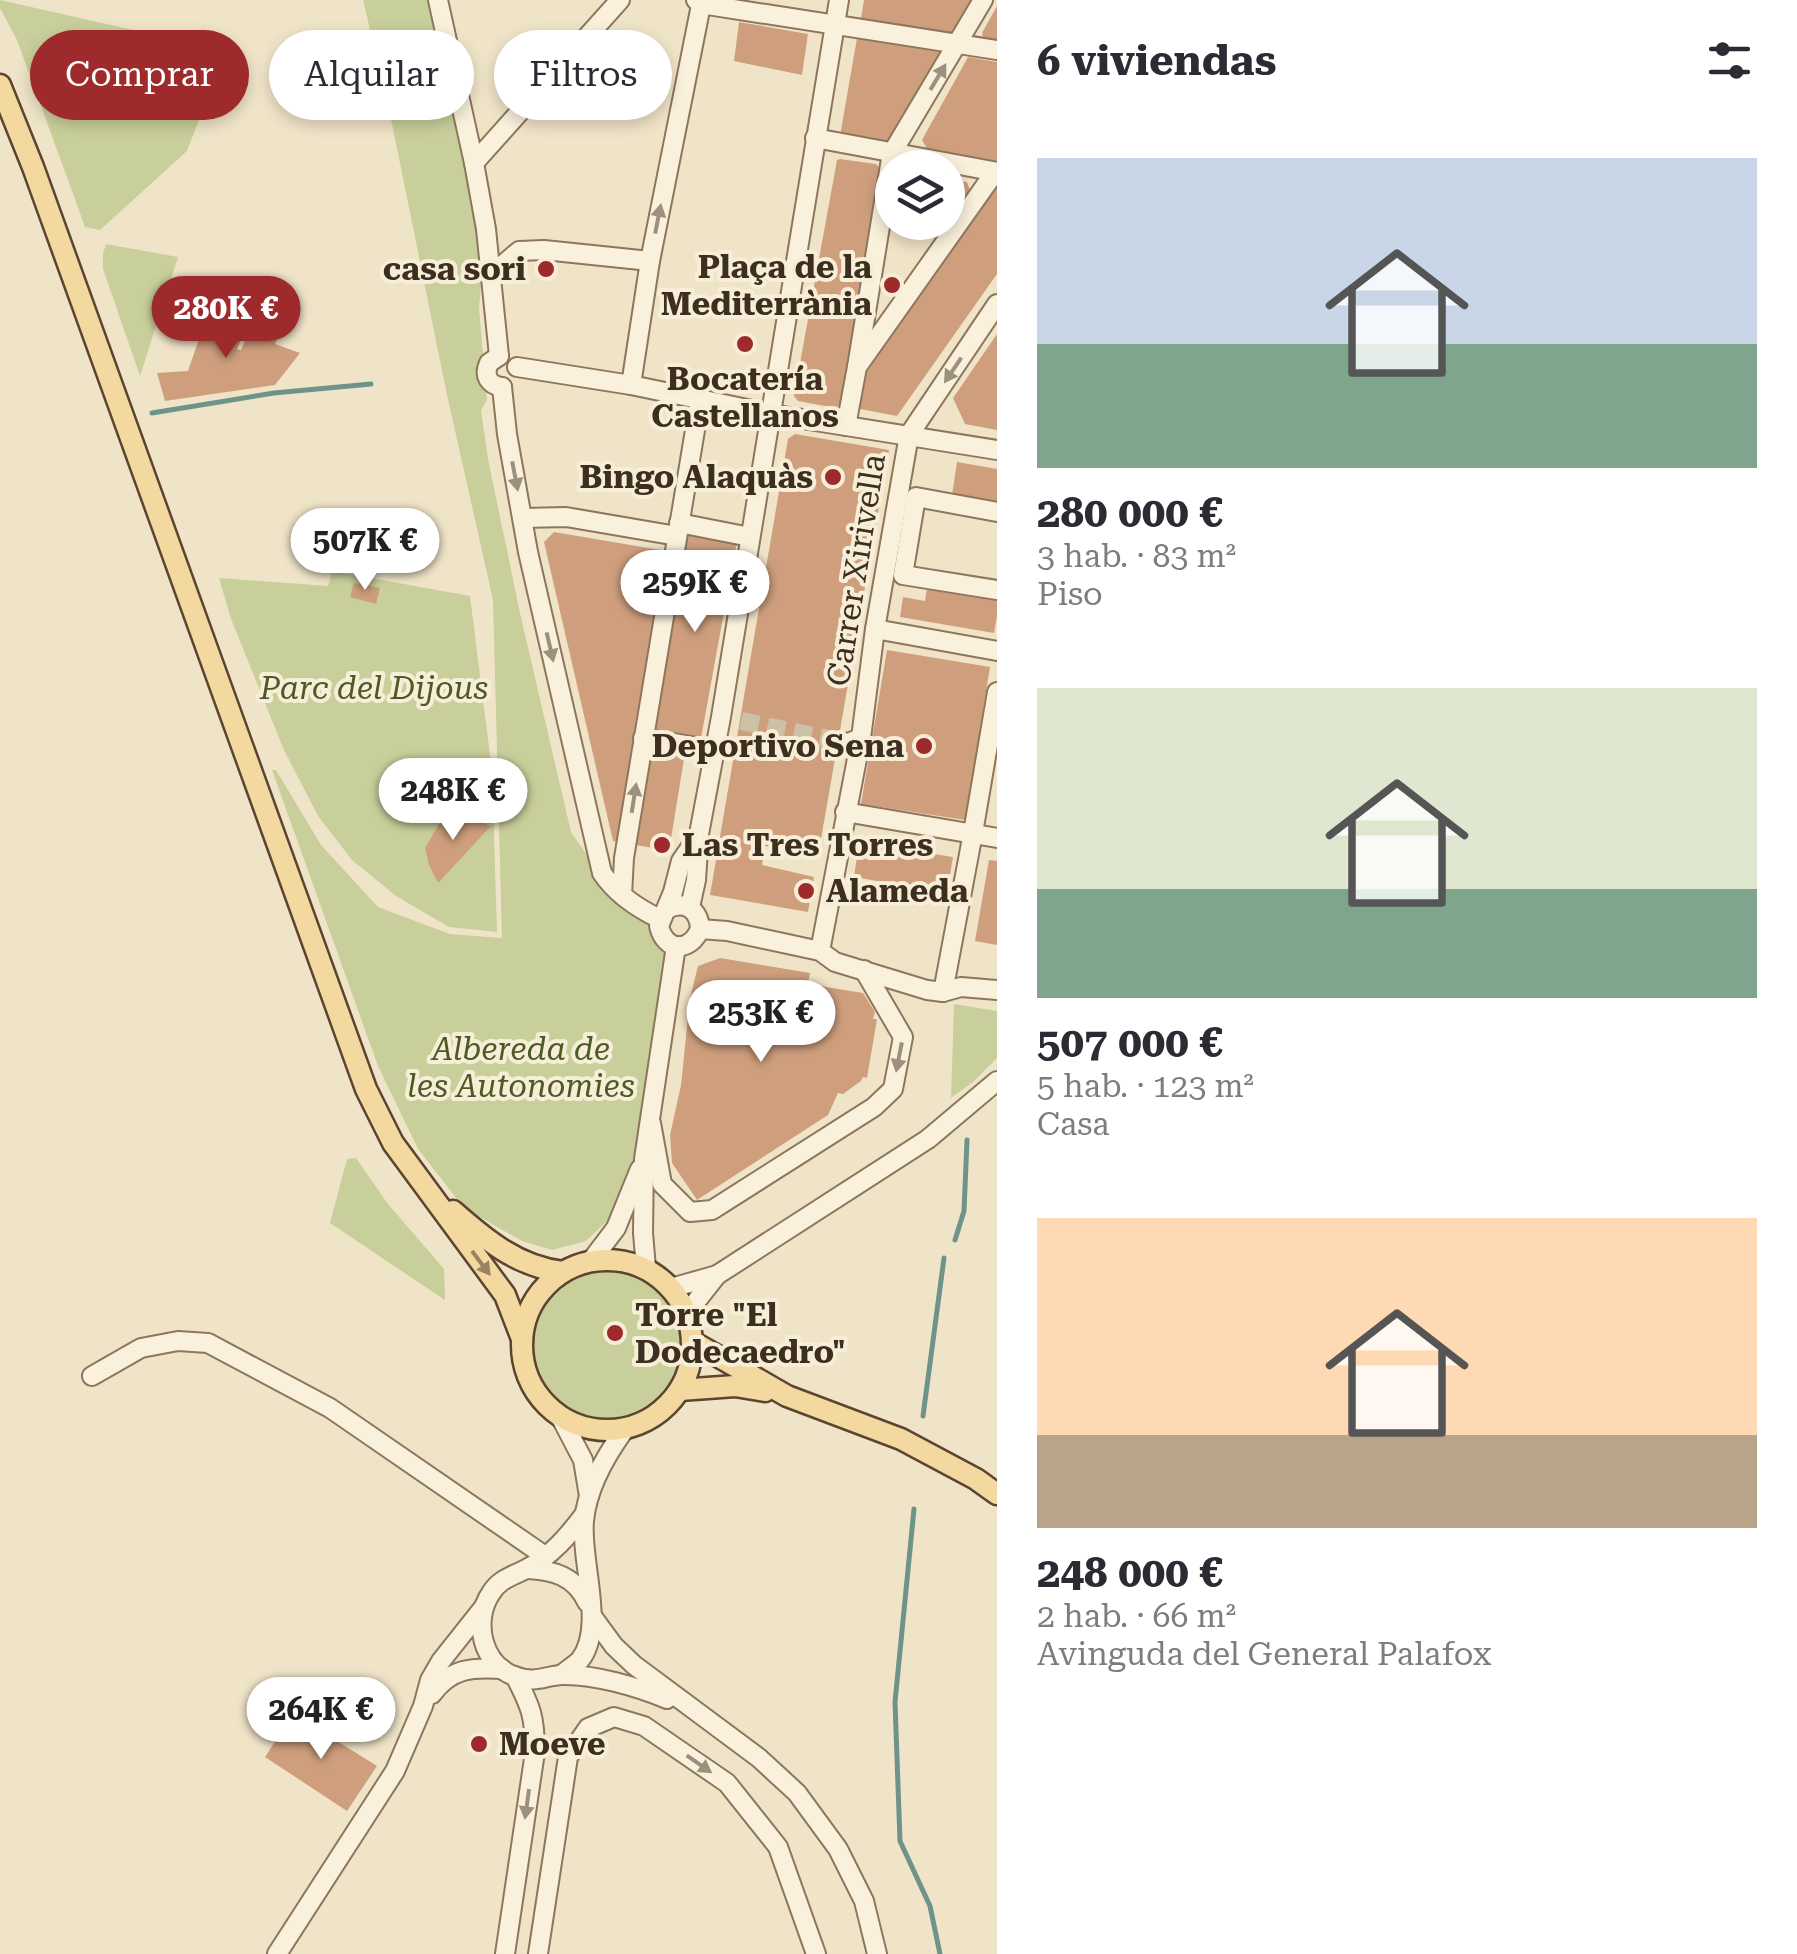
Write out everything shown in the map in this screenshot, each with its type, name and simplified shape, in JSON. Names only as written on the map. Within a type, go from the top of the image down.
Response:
[{"type":"main road","points":[[0,84],[40,185],[366,1090],[393,1143],[505,1295],[522,1338]]},
{"type":"main road","points":[[431,1193],[490,1244],[527,1264],[563,1272]]},
{"type":"main road","points":[[619,1260],[646,1268],[671,1288],[687,1313],[693,1342],[690,1367],[680,1390],[657,1415],[626,1429],[592,1430],[561,1418],[537,1395],[524,1365],[522,1338],[528,1312],[542,1289],[563,1272],[591,1261],[619,1260]]},
{"type":"main road","points":[[693,1342],[787,1396],[901,1439],[997,1494]]},
{"type":"main road","points":[[680,1390],[735,1386],[787,1396]]},
{"type":"street","points":[[438,0],[486,229],[498,356]]},
{"type":"street","points":[[474,163],[620,0]]},
{"type":"street","points":[[690,907],[699,834],[840,0]]},
{"type":"street","points":[[894,150],[983,0]]},
{"type":"street","points":[[631,384],[650,261],[700,2],[997,50]]},
{"type":"street","points":[[815,138],[877,150]]},
{"type":"street","points":[[857,367],[996,172],[965,166]]},
{"type":"street","points":[[846,426],[876,240]]},
{"type":"street","points":[[491,275],[520,252],[544,250],[650,261]]},
{"type":"street","points":[[908,435],[997,304]]},
{"type":"street","points":[[517,367],[515,381],[509,386],[491,383],[486,376],[488,364],[498,356],[510,358],[517,367],[631,384],[771,414],[997,450]]},
{"type":"street","points":[[502,387],[528,552],[602,873],[611,886],[641,910],[663,914],[676,905],[690,907],[698,916],[700,929],[691,943],[676,946],[663,938],[659,926],[663,914],[681,861],[699,834]]},
{"type":"street","points":[[622,894],[643,738],[700,400]]},
{"type":"street","name":"Carrer Xirivella","points":[[820,951],[861,738],[908,435]]},
{"type":"street","points":[[997,512],[916,497],[903,575],[997,590]]},
{"type":"street","points":[[523,518],[566,517],[750,538]]},
{"type":"street","points":[[875,629],[997,651]]},
{"type":"street","points":[[943,992],[997,692]]},
{"type":"street","points":[[721,717],[741,722]]},
{"type":"street","points":[[643,738],[715,750]]},
{"type":"street","points":[[838,741],[848,744],[861,738]]},
{"type":"street","points":[[845,812],[997,838]]},
{"type":"street","points":[[597,853],[608,858],[625,854]]},
{"type":"street","points":[[700,929],[820,951],[835,962],[928,990],[997,990]]},
{"type":"street","points":[[646,1268],[644,1159],[676,946]]},
{"type":"street","points":[[651,1123],[662,1184],[690,1212],[712,1210],[874,1107],[893,1089],[903,1037],[864,970]]},
{"type":"street","points":[[671,1288],[716,1275],[928,1139],[997,1081]]},
{"type":"street","points":[[591,1261],[616,1228],[644,1159]]},
{"type":"street","points":[[687,1313],[716,1275]]},
{"type":"street","points":[[92,1376],[141,1348],[178,1341],[208,1343],[330,1408],[545,1556]]},
{"type":"street","points":[[561,1418],[583,1460],[590,1496]]},
{"type":"street","points":[[561,1675],[580,1660],[590,1639],[584,1516],[608,1452],[626,1429]]},
{"type":"street","points":[[277,1954],[395,1772],[430,1680],[442,1661],[483,1608],[492,1590],[564,1542],[584,1516]]},
{"type":"street","points":[[527,1569],[548,1570],[568,1578],[582,1592],[591,1614],[614,1646],[634,1666],[759,1758],[797,1793],[838,1849],[864,1901],[877,1954]]},
{"type":"street","points":[[483,1608],[481,1630],[487,1652],[508,1673],[530,1706],[535,1724],[535,1752],[505,1954]]},
{"type":"street","points":[[423,1706],[442,1680],[480,1668],[538,1680],[561,1675],[608,1680],[695,1712]]},
{"type":"street","points":[[538,1954],[568,1757],[588,1728],[614,1718],[644,1726],[727,1783],[778,1848],[816,1954]]},
{"type":"green space","points":[[0,0],[133,30],[30,30],[30,76]]},
{"type":"green space","name":"Albereda de les Autonomies","points":[[363,0],[436,0],[443,30],[370,30]]},
{"type":"green space","points":[[46,120],[199,120],[187,151],[100,230],[85,227]]},
{"type":"green space","name":"Albereda de les Autonomies","points":[[391,120],[462,120],[486,229],[479,308],[487,400],[481,410],[488,459],[571,832],[612,891],[651,920],[657,943],[668,952],[637,1158],[612,1216],[586,1241],[552,1250],[522,1241],[464,1208],[418,1149],[378,1066],[272,770],[276,770],[321,845],[378,907],[450,934],[502,938],[493,600]]},
{"type":"green space","points":[[106,244],[178,257],[140,376],[103,269]]},
{"type":"green space","name":"Parc del Dijous","points":[[332,571],[470,596],[492,771],[497,932],[449,927],[396,896],[352,860],[318,816],[284,750],[231,619],[219,578],[328,586]]},
{"type":"green space","points":[[954,1004],[997,1011],[997,1058],[951,1098]]},
{"type":"green space","points":[[356,1158],[388,1204],[444,1269],[445,1300],[330,1223],[347,1159]]},
{"type":"green space","points":[[607,1270],[636,1275],[660,1291],[676,1315],[681,1344],[676,1373],[660,1397],[636,1413],[607,1418],[578,1413],[554,1397],[538,1373],[533,1344],[538,1315],[554,1291],[578,1275]]},
{"type":"building","points":[[864,0],[971,0],[952,34],[861,18]]},
{"type":"building","points":[[997,6],[997,41],[983,38],[982,33]]},
{"type":"building","points":[[739,22],[808,34],[802,75],[734,61]]},
{"type":"building","points":[[857,38],[941,52],[890,145],[840,136]]},
{"type":"building","points":[[968,57],[997,62],[997,162],[965,156],[965,150],[928,150],[922,140]]},
{"type":"building","points":[[837,160],[875,164],[875,212],[842,403],[836,408],[798,401],[794,396]]},
{"type":"building","points":[[997,184],[997,274],[897,416],[860,409],[867,371],[958,240],[965,240],[965,230]]},
{"type":"building","points":[[185,308],[218,321],[213,336],[217,337],[223,323],[244,332],[237,349],[241,350],[251,327],[278,337],[275,344],[300,353],[275,385],[165,401],[157,373],[188,371],[200,336],[178,327]]},
{"type":"building","points":[[997,334],[997,430],[965,424],[953,398]]},
{"type":"building","points":[[795,434],[889,450],[818,856],[765,846],[762,865],[814,877],[808,912],[710,895],[788,439]]},
{"type":"building","points":[[957,462],[997,469],[997,510],[951,502]]},
{"type":"building","points":[[554,532],[666,551],[619,842],[613,841],[544,542]]},
{"type":"building","points":[[688,532],[737,541],[701,738],[654,730]]},
{"type":"building","points":[[928,581],[997,592],[994,633],[900,617],[903,597],[925,601]]},
{"type":"building","points":[[354,583],[380,588],[376,604],[350,597]]},
{"type":"building","points":[[887,650],[990,667],[965,820],[861,804]]},
{"type":"building","points":[[652,748],[685,753],[669,851],[636,845]]},
{"type":"building","points":[[458,815],[477,816],[490,827],[438,883],[425,848],[439,824]]},
{"type":"building","points":[[859,842],[953,857],[947,893],[854,877]]},
{"type":"building","points":[[989,860],[997,861],[997,945],[975,941]]},
{"type":"building","points":[[720,958],[810,973],[808,984],[863,993],[875,1012],[873,1019],[877,1019],[867,1078],[863,1077],[843,1094],[838,1093],[828,1115],[697,1200],[672,1163],[670,1135],[698,966]]},
{"type":"building","points":[[292,1715],[377,1766],[347,1811],[265,1757]]},
{"type":"waterway","points":[[152,413],[274,393],[371,384]]},
{"type":"waterway","points":[[955,1240],[964,1211],[967,1140]]},
{"type":"waterway","points":[[923,1416],[944,1258]]},
{"type":"waterway","points":[[914,1509],[895,1702],[900,1841],[930,1906],[940,1954]]},
{"type":"tunnel","points":[[741,721],[838,741]]},
{"type":"place","name":"casa sori","points":[[546,269]]},
{"type":"place","name":"Plaça de la Mediterrània","points":[[892,285]]},
{"type":"place","name":"Bocatería Castellanos","points":[[745,344]]},
{"type":"place","name":"Bingo Alaquàs","points":[[833,477]]},
{"type":"place","name":"Deportivo Sena","points":[[924,746]]},
{"type":"place","name":"Las Tres Torres","points":[[662,845]]},
{"type":"place","name":"Alameda","points":[[806,891]]},
{"type":"place","name":"Torre \"El Dodecaedro\"","points":[[615,1333]]},
{"type":"place","name":"Moeve","points":[[479,1744]]}]
